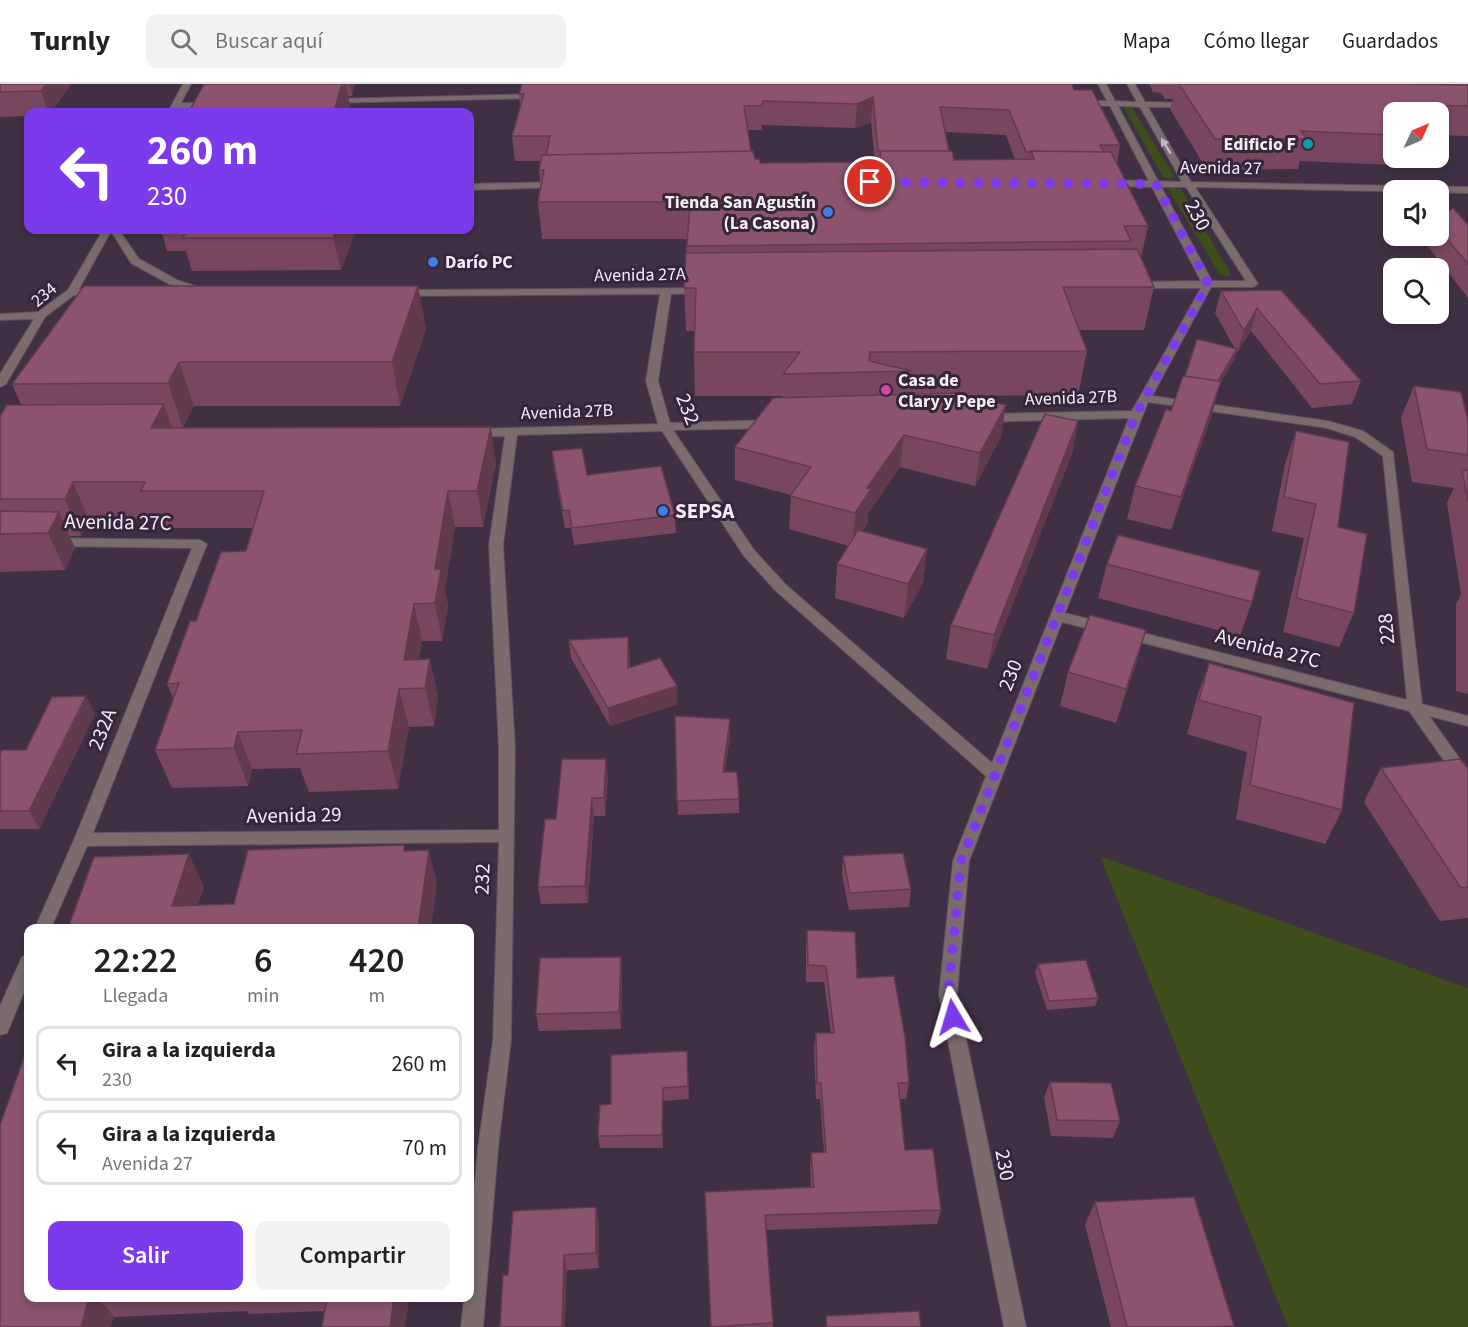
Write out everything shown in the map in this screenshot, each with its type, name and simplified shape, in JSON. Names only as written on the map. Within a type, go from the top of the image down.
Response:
[{"type":"street","points":[[174,108],[187,84]]},
{"type":"street","name":"230","points":[[1102,84],[1208,284]]},
{"type":"street","name":"230","points":[[1131,84],[1188,184],[1253,284],[1208,284]]},
{"type":"street","points":[[316,102],[550,96]]},
{"type":"street","points":[[1076,103],[1198,105]]},
{"type":"street","points":[[185,108],[222,105]]},
{"type":"street","name":"Avenida 27","points":[[1096,183],[1468,190]]},
{"type":"street","points":[[474,187],[575,185]]},
{"type":"street","name":"234","points":[[0,384],[41,315],[72,292],[105,234]]},
{"type":"street","points":[[118,234],[135,261],[173,282],[217,294],[172,294]]},
{"type":"street","points":[[1126,285],[1208,284]]},
{"type":"street","name":"230","points":[[1015,1327],[948,995],[961,861],[1136,414],[1208,284]]},
{"type":"street","name":"232","points":[[666,291],[652,381],[665,427],[749,553],[781,588],[995,775]]},
{"type":"street","name":"Avenida 27A","points":[[394,293],[713,291]]},
{"type":"street","points":[[72,292],[106,292]]},
{"type":"street","points":[[0,317],[41,315]]},
{"type":"street","name":"Avenida 27B","points":[[1144,398],[1328,425],[1359,434],[1389,455]]},
{"type":"street","name":"Avenida 27B","points":[[970,418],[1136,414]]},
{"type":"street","name":"Avenida 27B","points":[[463,433],[782,424]]},
{"type":"street","name":"232","points":[[472,1327],[488,1148],[502,1040],[507,748],[496,545],[511,432]]},
{"type":"street","name":"228","points":[[1389,455],[1415,708],[1468,782]]},
{"type":"street","name":"Avenida 27C","points":[[35,541],[200,544]]},
{"type":"street","name":"232A","points":[[45,924],[82,840],[200,544]]},
{"type":"street","name":"Avenida 27C","points":[[1058,616],[1468,721]]},
{"type":"street","name":"Avenida 29","points":[[82,840],[507,836]]},
{"type":"street","points":[[0,1027],[24,971]]},
{"type":"green space","points":[[1124,108],[1132,108],[1175,177],[1169,179],[1163,177]]},
{"type":"green space","points":[[1168,189],[1181,189],[1231,274],[1220,275]]},
{"type":"green space","points":[[1100,856],[1468,988],[1468,1327],[1288,1327]]},
{"type":"building","points":[[0,84],[46,84],[41,91],[0,92]]},
{"type":"building","points":[[204,84],[342,84],[335,108],[191,108]]},
{"type":"building","points":[[522,84],[1072,84],[1074,90],[1092,90],[1120,145],[1100,145],[1104,152],[1026,152],[1009,110],[940,107],[949,151],[878,151],[873,97],[857,104],[763,101],[762,106],[744,106],[751,151],[546,155],[550,136],[512,136],[524,94],[519,94]]},
{"type":"building","points":[[1179,84],[1468,85],[1468,106],[1449,106],[1449,102],[1383,102],[1383,135],[1301,131],[1307,139],[1215,139]]},
{"type":"building","points":[[753,151],[755,159],[760,159],[760,163],[881,162],[880,151],[952,151],[954,160],[1034,159],[1031,151],[1111,152],[1148,226],[1124,226],[1131,241],[687,246],[690,202],[538,202],[544,170],[539,170],[542,155]]},
{"type":"building","points":[[1453,208],[1468,225],[1468,264],[1449,241],[1449,211]]},
{"type":"building","points":[[185,234],[335,234],[333,238],[182,238]]},
{"type":"building","points":[[1137,249],[1154,287],[1063,287],[1087,351],[870,352],[869,361],[912,371],[783,374],[800,352],[694,352],[696,288],[684,288],[686,253]]},
{"type":"building","points":[[84,286],[418,286],[392,362],[179,362],[168,383],[12,384]]},
{"type":"building","points":[[1281,290],[1361,381],[1320,384],[1257,308],[1244,331],[1221,291]]},
{"type":"building","points":[[1197,339],[1237,349],[1218,381],[1185,376]]},
{"type":"building","points":[[1183,376],[1221,381],[1181,497],[1135,486],[1166,409],[1171,411]]},
{"type":"building","points":[[1414,386],[1461,392],[1468,421],[1468,455],[1427,449]]},
{"type":"building","points":[[955,393],[1006,405],[980,453],[904,435],[867,488],[871,489],[855,513],[790,496],[811,467],[735,447],[773,398]]},
{"type":"building","points":[[164,404],[151,428],[491,427],[477,491],[448,491],[435,569],[441,569],[435,603],[414,604],[404,660],[430,659],[425,688],[399,689],[388,751],[296,754],[302,730],[238,732],[234,748],[155,750],[179,683],[167,684],[190,621],[196,621],[221,552],[246,551],[264,491],[141,491],[145,482],[73,482],[65,499],[0,499],[0,416],[7,405]]},
{"type":"building","points":[[1045,414],[1078,421],[994,635],[951,625]]},
{"type":"building","points":[[1296,431],[1349,442],[1338,527],[1367,534],[1354,613],[1296,598],[1316,504],[1284,497]]},
{"type":"building","points":[[582,448],[587,475],[661,466],[675,515],[572,528],[569,510],[563,511],[552,451]]},
{"type":"building","points":[[1462,470],[1468,470],[1468,502]]},
{"type":"building","points":[[0,511],[59,512],[48,533],[0,534]]},
{"type":"building","points":[[858,530],[927,549],[908,584],[837,564]]},
{"type":"building","points":[[1118,535],[1260,571],[1252,602],[1107,564]]},
{"type":"building","points":[[1090,615],[1146,630],[1126,689],[1068,672]]},
{"type":"building","points":[[628,637],[628,668],[660,658],[677,686],[608,708],[569,640]]},
{"type":"building","points":[[1209,663],[1354,703],[1342,810],[1250,785],[1261,717],[1199,700]]},
{"type":"building","points":[[86,696],[29,811],[0,811],[0,754],[2,750],[26,750],[52,697]]},
{"type":"building","points":[[675,716],[730,719],[723,772],[737,772],[739,799],[677,801]]},
{"type":"building","points":[[562,759],[606,759],[604,798],[592,798],[585,886],[538,887],[545,819],[556,819]]},
{"type":"building","points":[[1460,759],[1468,769],[1468,887],[1461,888],[1381,768]]},
{"type":"building","points":[[404,845],[404,851],[429,850],[419,924],[69,924],[94,857],[189,854],[172,906],[234,904],[248,850]]},
{"type":"building","points":[[903,853],[911,889],[850,893],[843,856]]},
{"type":"building","points":[[807,930],[855,932],[857,978],[894,976],[905,1037],[909,1083],[898,1083],[905,1150],[933,1149],[941,1210],[765,1215],[773,1323],[711,1327],[705,1192],[814,1187],[811,1153],[826,1152],[821,1083],[817,1083],[816,1033],[834,1033],[826,966],[808,965]]},
{"type":"building","points":[[621,957],[619,1012],[536,1014],[540,958]]},
{"type":"building","points":[[1086,960],[1098,998],[1049,1001],[1038,964]]},
{"type":"building","points":[[687,1051],[688,1086],[663,1088],[662,1135],[598,1136],[600,1105],[611,1104],[611,1055]]},
{"type":"building","points":[[24,1057],[24,1302],[88,1302],[81,1327],[0,1327],[0,1125]]},
{"type":"building","points":[[1050,1082],[1111,1083],[1120,1121],[1057,1120]]},
{"type":"building","points":[[1194,1197],[1234,1326],[1127,1327],[1095,1202]]},
{"type":"building","points":[[596,1207],[596,1253],[564,1255],[562,1327],[500,1327],[503,1275],[508,1275],[513,1211]]},
{"type":"building","points":[[326,1302],[393,1302],[390,1327],[322,1327]]},
{"type":"building","points":[[919,1311],[921,1327],[827,1327],[826,1316]]},
{"type":"place","name":"Edificio F","points":[[1308,144]]},
{"type":"place","name":"Tienda San Agustín (La Casona)","points":[[828,212]]},
{"type":"place","name":"Darío PC","points":[[433,262]]},
{"type":"place","name":"Casa de Clary y Pepe","points":[[886,390]]},
{"type":"place","name":"SEPSA","points":[[663,511]]},
{"type":"route","points":[[870,182],[1156,184],[1208,284],[1136,414],[961,861],[948,995],[953,1017]]}]
